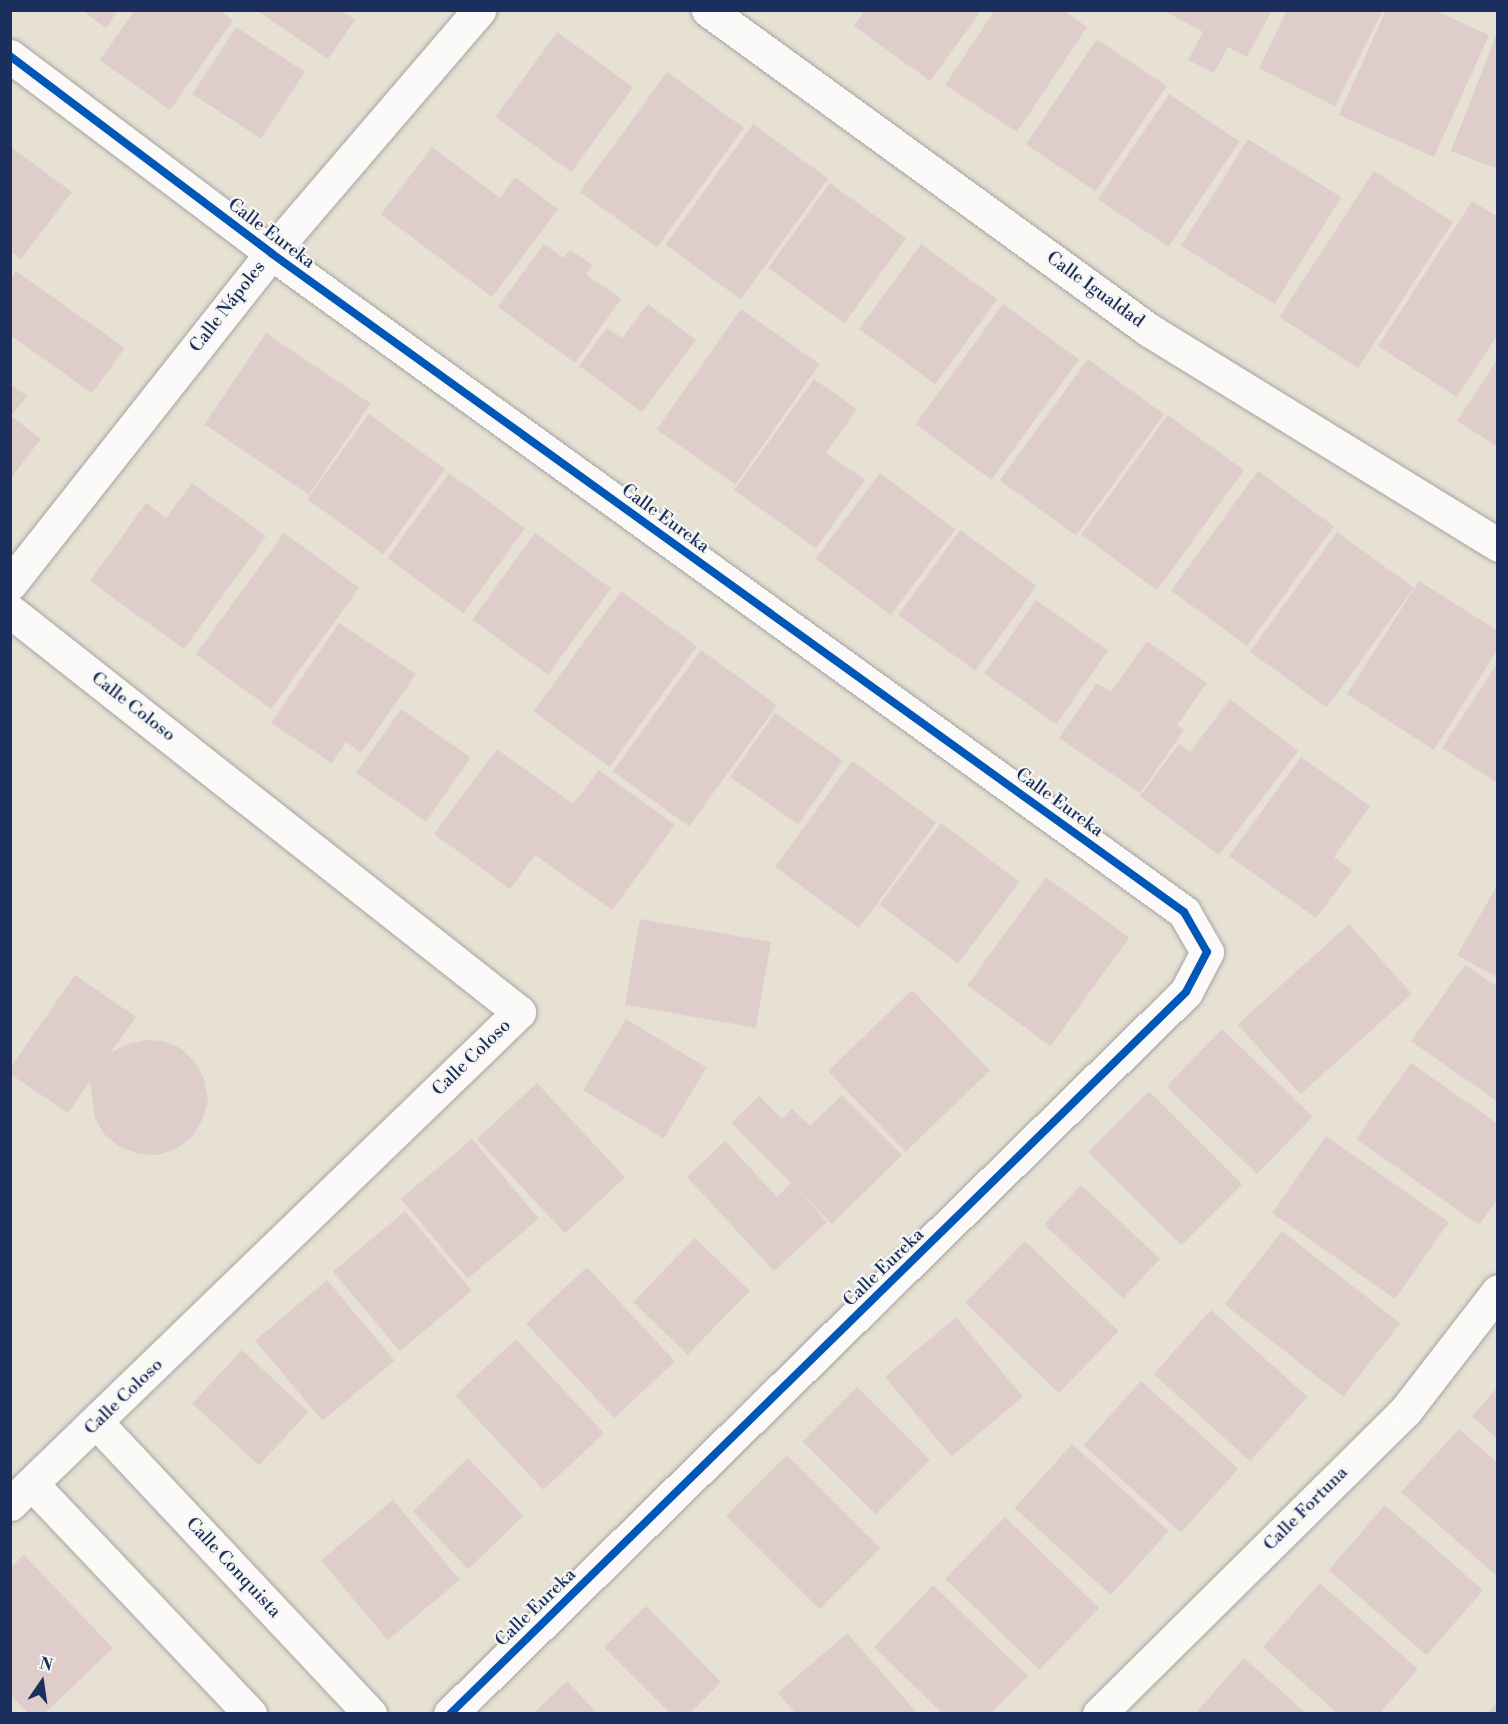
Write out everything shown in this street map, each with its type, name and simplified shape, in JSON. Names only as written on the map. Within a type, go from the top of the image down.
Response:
[{"type":"street","name":"Calle Nápoles","points":[[10,584],[271,252],[478,10]]},
{"type":"street","name":"Calle Igualdad","points":[[708,10],[1149,330],[1497,545]]},
{"type":"street","name":"Calle Eureka","points":[[10,56],[271,252],[1184,912],[1207,952],[1186,992],[450,1713]]},
{"type":"street","name":"Calle Coloso","points":[[10,611],[519,1012],[97,1423],[21,1494]]},
{"type":"street","name":"Calle Fortuna","points":[[1099,1713],[1406,1410],[1497,1291]]},
{"type":"street","name":"Calle Conquista","points":[[97,1423],[370,1713]]},
{"type":"street","points":[[21,1494],[250,1713]]},
{"type":"building","points":[[82,10],[118,10],[106,28]]},
{"type":"building","points":[[135,10],[219,10],[233,20],[170,110],[100,60]]},
{"type":"building","points":[[256,10],[341,10],[355,20],[328,59]]},
{"type":"building","points":[[865,10],[982,10],[930,81],[854,26]]},
{"type":"building","points":[[995,10],[1063,10],[1087,27],[1017,132],[945,85]]},
{"type":"building","points":[[1163,10],[1272,10],[1247,57],[1228,47],[1214,73],[1188,60],[1203,32]]},
{"type":"building","points":[[1287,10],[1383,10],[1335,106],[1259,68]]},
{"type":"building","points":[[1386,10],[1434,10],[1489,35],[1434,157],[1339,115]]},
{"type":"building","points":[[236,27],[305,72],[261,139],[192,94]]},
{"type":"building","points":[[1498,30],[1498,169],[1451,151]]},
{"type":"building","points":[[557,32],[633,87],[571,172],[495,117]]},
{"type":"building","points":[[1097,39],[1167,86],[1096,191],[1026,144]]},
{"type":"building","points":[[667,72],[744,128],[657,248],[580,192]]},
{"type":"building","points":[[1169,94],[1239,142],[1168,247],[1098,199]]},
{"type":"building","points":[[753,124],[828,179],[741,299],[665,245]]},
{"type":"building","points":[[1248,139],[1341,197],[1275,304],[1181,246]]},
{"type":"building","points":[[10,146],[72,192],[21,259],[10,251]]},
{"type":"building","points":[[432,147],[500,198],[515,177],[558,209],[492,297],[381,214]]},
{"type":"building","points":[[1374,171],[1453,222],[1358,368],[1279,317]]},
{"type":"building","points":[[830,183],[906,238],[844,323],[768,268]]},
{"type":"building","points":[[1472,201],[1498,217],[1498,334],[1457,397],[1378,346]]},
{"type":"building","points":[[544,244],[563,258],[570,250],[593,265],[586,274],[621,299],[575,363],[498,307]]},
{"type":"building","points":[[921,244],[997,299],[935,384],[859,329]]},
{"type":"building","points":[[16,271],[125,348],[92,393],[10,335],[10,278]]},
{"type":"building","points":[[648,304],[696,340],[642,412],[579,366],[607,328],[622,338]]},
{"type":"building","points":[[1003,304],[1079,359],[991,480],[915,425]]},
{"type":"building","points":[[741,309],[820,364],[735,484],[657,429]]},
{"type":"building","points":[[266,333],[370,403],[309,495],[204,424]]},
{"type":"building","points":[[1498,358],[1498,447],[1457,421]]},
{"type":"building","points":[[1088,359],[1164,414],[1076,536],[1000,480]]},
{"type":"building","points":[[814,379],[857,409],[826,453],[865,480],[816,548],[734,490]]},
{"type":"building","points":[[10,384],[27,396],[11,416],[41,439],[10,479]]},
{"type":"building","points":[[369,414],[445,469],[383,554],[307,499]]},
{"type":"building","points":[[1168,415],[1244,470],[1157,590],[1081,535]]},
{"type":"building","points":[[1258,471],[1334,526],[1247,646],[1171,591]]},
{"type":"building","points":[[449,473],[525,528],[463,613],[387,558]]},
{"type":"building","points":[[880,473],[955,530],[891,615],[816,558]]},
{"type":"building","points":[[192,483],[266,536],[184,649],[90,581],[146,503],[166,518]]},
{"type":"building","points":[[960,530],[1037,586],[975,671],[898,615]]},
{"type":"building","points":[[1337,532],[1414,588],[1327,708],[1250,652]]},
{"type":"building","points":[[284,533],[359,588],[271,709],[196,654]]},
{"type":"building","points":[[535,533],[611,588],[548,675],[472,620]]},
{"type":"building","points":[[1419,581],[1498,631],[1498,649],[1434,750],[1347,694]]},
{"type":"building","points":[[621,591],[697,646],[609,767],[533,712]]},
{"type":"building","points":[[1036,600],[1108,650],[1056,724],[984,674]]},
{"type":"building","points":[[339,623],[416,674],[361,753],[346,742],[332,763],[271,723]]},
{"type":"building","points":[[1147,641],[1207,683],[1177,725],[1184,730],[1140,793],[1059,738],[1097,683],[1111,692]]},
{"type":"building","points":[[701,650],[777,705],[689,827],[613,771]]},
{"type":"building","points":[[1498,662],[1498,783],[1442,748]]},
{"type":"building","points":[[1230,699],[1298,751],[1219,855],[1140,796],[1179,744],[1190,752]]},
{"type":"building","points":[[401,709],[471,758],[426,822],[356,773]]},
{"type":"building","points":[[775,713],[843,761],[798,825],[730,777]]},
{"type":"building","points":[[497,749],[573,804],[599,770],[675,825],[612,910],[535,855],[510,889],[434,834]]},
{"type":"building","points":[[1301,757],[1370,806],[1334,857],[1352,870],[1316,918],[1229,856]]},
{"type":"building","points":[[852,761],[936,822],[859,928],[775,867]]},
{"type":"building","points":[[941,823],[1019,882],[958,963],[880,904]]},
{"type":"building","points":[[1046,877],[1129,938],[1051,1046],[967,985]]},
{"type":"building","points":[[1498,884],[1498,978],[1457,955]]},
{"type":"building","points":[[640,919],[771,942],[756,1028],[625,1005]]},
{"type":"building","points":[[1349,924],[1412,994],[1300,1094],[1238,1024]]},
{"type":"building","points":[[1465,965],[1498,987],[1498,1102],[1411,1041]]},
{"type":"building","points":[[75,975],[136,1017],[111,1052],[128,1044],[145,1040],[163,1041],[180,1048],[195,1062],[204,1079],[208,1099],[203,1118],[193,1136],[178,1148],[158,1155],[139,1154],[120,1147],[104,1134],[95,1118],[90,1081],[68,1113],[10,1074],[10,1068]]},
{"type":"building","points":[[912,990],[990,1071],[906,1152],[828,1071]]},
{"type":"building","points":[[626,1019],[707,1067],[664,1139],[583,1090]]},
{"type":"building","points":[[1222,1029],[1313,1117],[1257,1174],[1166,1087]]},
{"type":"building","points":[[1411,1063],[1498,1124],[1498,1199],[1479,1225],[1356,1139]]},
{"type":"building","points":[[537,1083],[625,1177],[565,1233],[477,1139]]},
{"type":"building","points":[[1149,1091],[1242,1184],[1182,1245],[1088,1152]]},
{"type":"building","points":[[842,1095],[902,1155],[832,1224],[798,1190],[827,1222],[774,1271],[687,1177],[725,1141],[777,1197],[791,1183],[731,1123],[759,1096],[782,1119],[792,1109],[810,1126]]},
{"type":"building","points":[[1326,1136],[1449,1222],[1395,1299],[1272,1213]]},
{"type":"building","points":[[472,1139],[539,1219],[468,1278],[401,1199]]},
{"type":"building","points":[[1081,1185],[1160,1259],[1123,1298],[1044,1224]]},
{"type":"building","points":[[405,1211],[472,1291],[400,1351],[333,1271]]},
{"type":"building","points":[[1282,1231],[1400,1323],[1343,1397],[1225,1304]]},
{"type":"building","points":[[695,1238],[750,1291],[688,1355],[633,1302]]},
{"type":"building","points":[[1025,1241],[1119,1331],[1059,1393],[965,1303]]},
{"type":"building","points":[[587,1267],[675,1361],[614,1418],[526,1324]]},
{"type":"building","points":[[327,1280],[394,1360],[322,1421],[255,1340]]},
{"type":"building","points":[[1211,1310],[1308,1397],[1250,1461],[1153,1374]]},
{"type":"building","points":[[956,1317],[1023,1397],[952,1456],[885,1377]]},
{"type":"building","points":[[516,1339],[604,1433],[543,1490],[455,1396]]},
{"type":"building","points":[[242,1350],[309,1412],[259,1465],[192,1403]]},
{"type":"building","points":[[1141,1381],[1238,1469],[1181,1533],[1083,1445]]},
{"type":"building","points":[[857,1387],[930,1460],[875,1514],[803,1441]]},
{"type":"building","points":[[1498,1387],[1498,1439],[1472,1416]]},
{"type":"building","points":[[1459,1429],[1498,1463],[1498,1577],[1401,1492]]},
{"type":"building","points":[[1072,1444],[1169,1531],[1111,1595],[1014,1508]]},
{"type":"building","points":[[787,1455],[880,1548],[820,1609],[726,1516]]},
{"type":"building","points":[[468,1458],[524,1516],[468,1569],[413,1511]]},
{"type":"building","points":[[393,1500],[460,1580],[388,1640],[321,1560]]},
{"type":"building","points":[[1385,1505],[1483,1590],[1427,1655],[1329,1570]]},
{"type":"building","points":[[1005,1517],[1099,1608],[1039,1670],[945,1579]]},
{"type":"building","points":[[24,1555],[113,1648],[44,1714],[29,1714],[10,1695],[10,1568]]},
{"type":"building","points":[[1320,1583],[1418,1669],[1379,1714],[1338,1714],[1263,1647]]},
{"type":"building","points":[[933,1585],[1028,1676],[990,1714],[943,1714],[874,1647]]},
{"type":"building","points":[[646,1606],[721,1682],[689,1714],[671,1714],[604,1647]]},
{"type":"building","points":[[847,1633],[918,1714],[796,1714],[778,1693]]},
{"type":"building","points":[[1244,1658],[1307,1714],[1195,1714]]},
{"type":"building","points":[[567,1681],[598,1714],[533,1714]]},
{"type":"building","points":[[1498,1701],[1498,1714],[1487,1714]]},
{"type":"cycle path","points":[[10,56],[271,253],[1184,912],[1207,952],[1186,992],[450,1714]]}]
